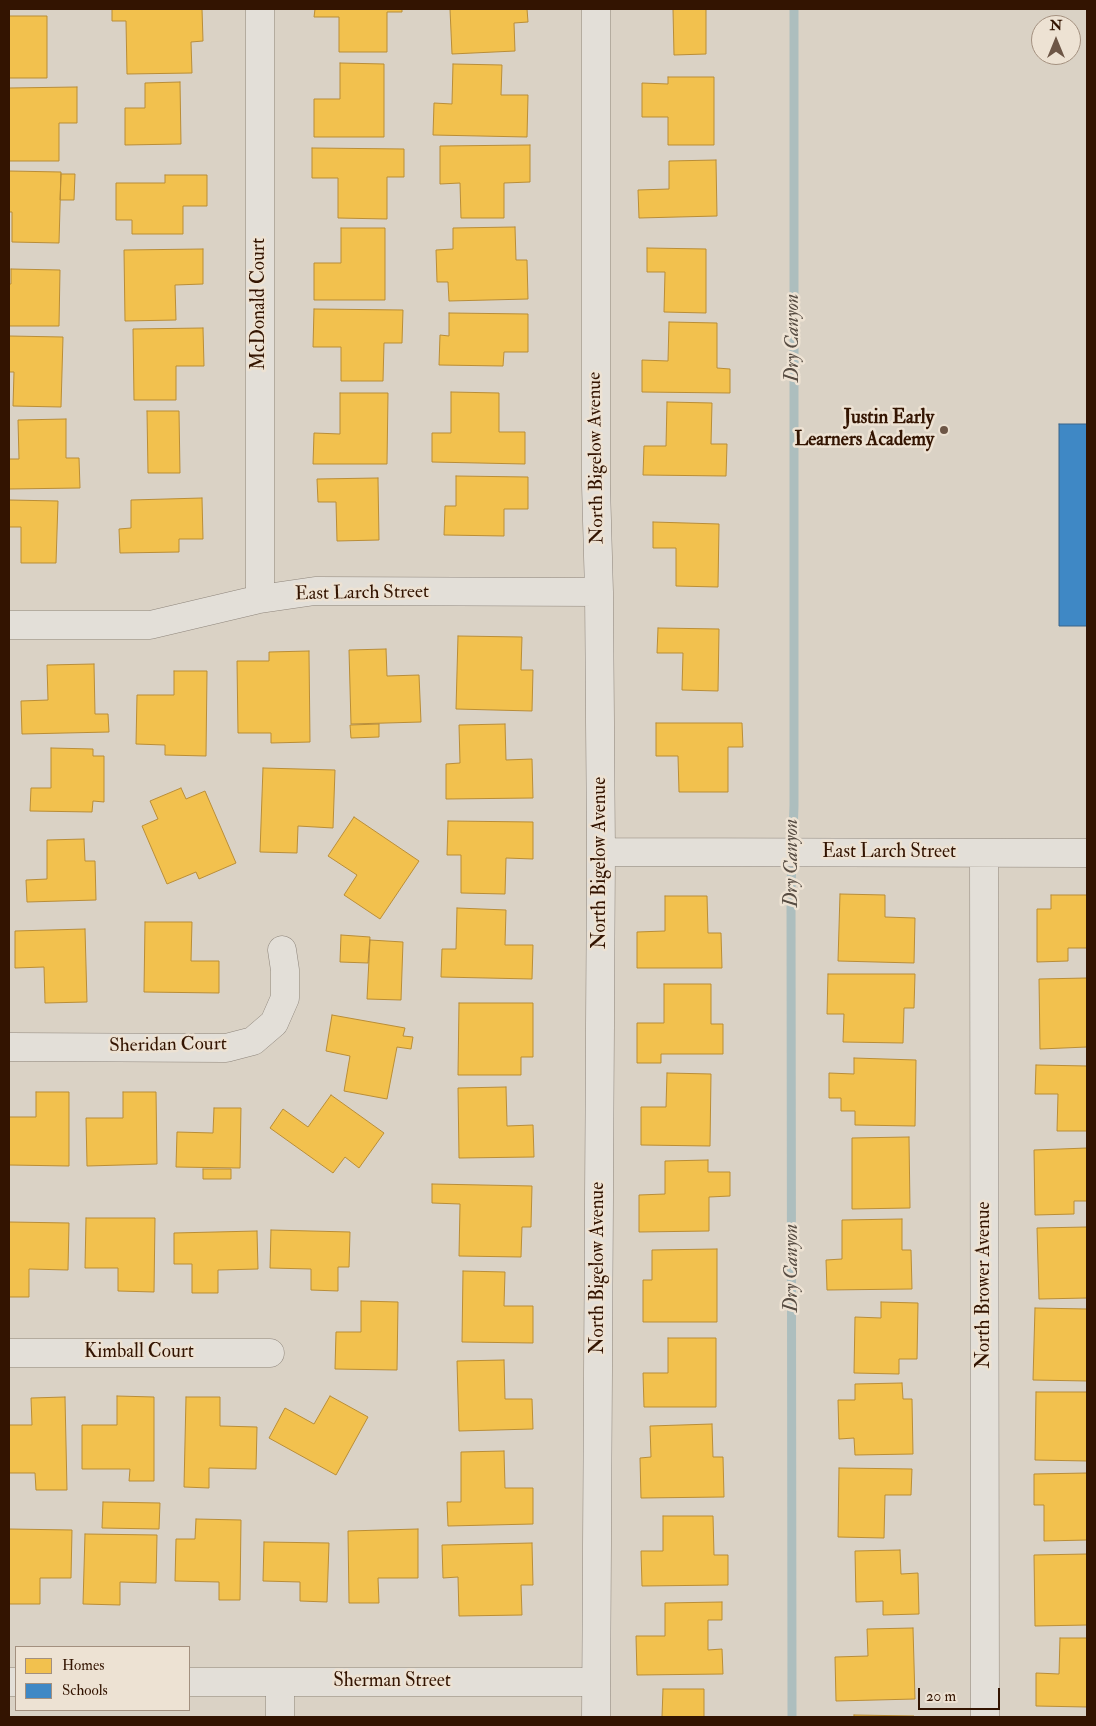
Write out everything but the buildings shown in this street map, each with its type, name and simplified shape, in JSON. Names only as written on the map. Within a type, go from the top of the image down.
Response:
[{"type":"street","name":"McDonald Court","points":[[260,9],[260,599]]},
{"type":"street","name":"North Bigelow Avenue","points":[[596,9],[596,485],[600,592],[601,852],[596,1717]]},
{"type":"street","name":"East Larch Street","points":[[9,625],[150,625],[260,599],[315,592],[600,592]]},
{"type":"street","name":"East Larch Street","points":[[601,852],[1087,854]]},
{"type":"street","name":"North Brower Avenue","points":[[984,853],[985,1717]]},
{"type":"street","name":"Sheridan Court","points":[[9,1047],[226,1048],[253,1041],[274,1023],[286,998],[282,950]]},
{"type":"street","name":"Kimball Court","points":[[9,1353],[270,1353]]},
{"type":"street","name":"Sherman Street","points":[[190,1682],[596,1682]]},
{"type":"street","points":[[280,1682],[280,1717]]},
{"type":"waterway","name":"Dry Canyon","points":[[792,1717],[791,888],[794,806],[794,9]]},
{"type":"place","name":"Justin Early Learners Academy","points":[[944,430]]}]
